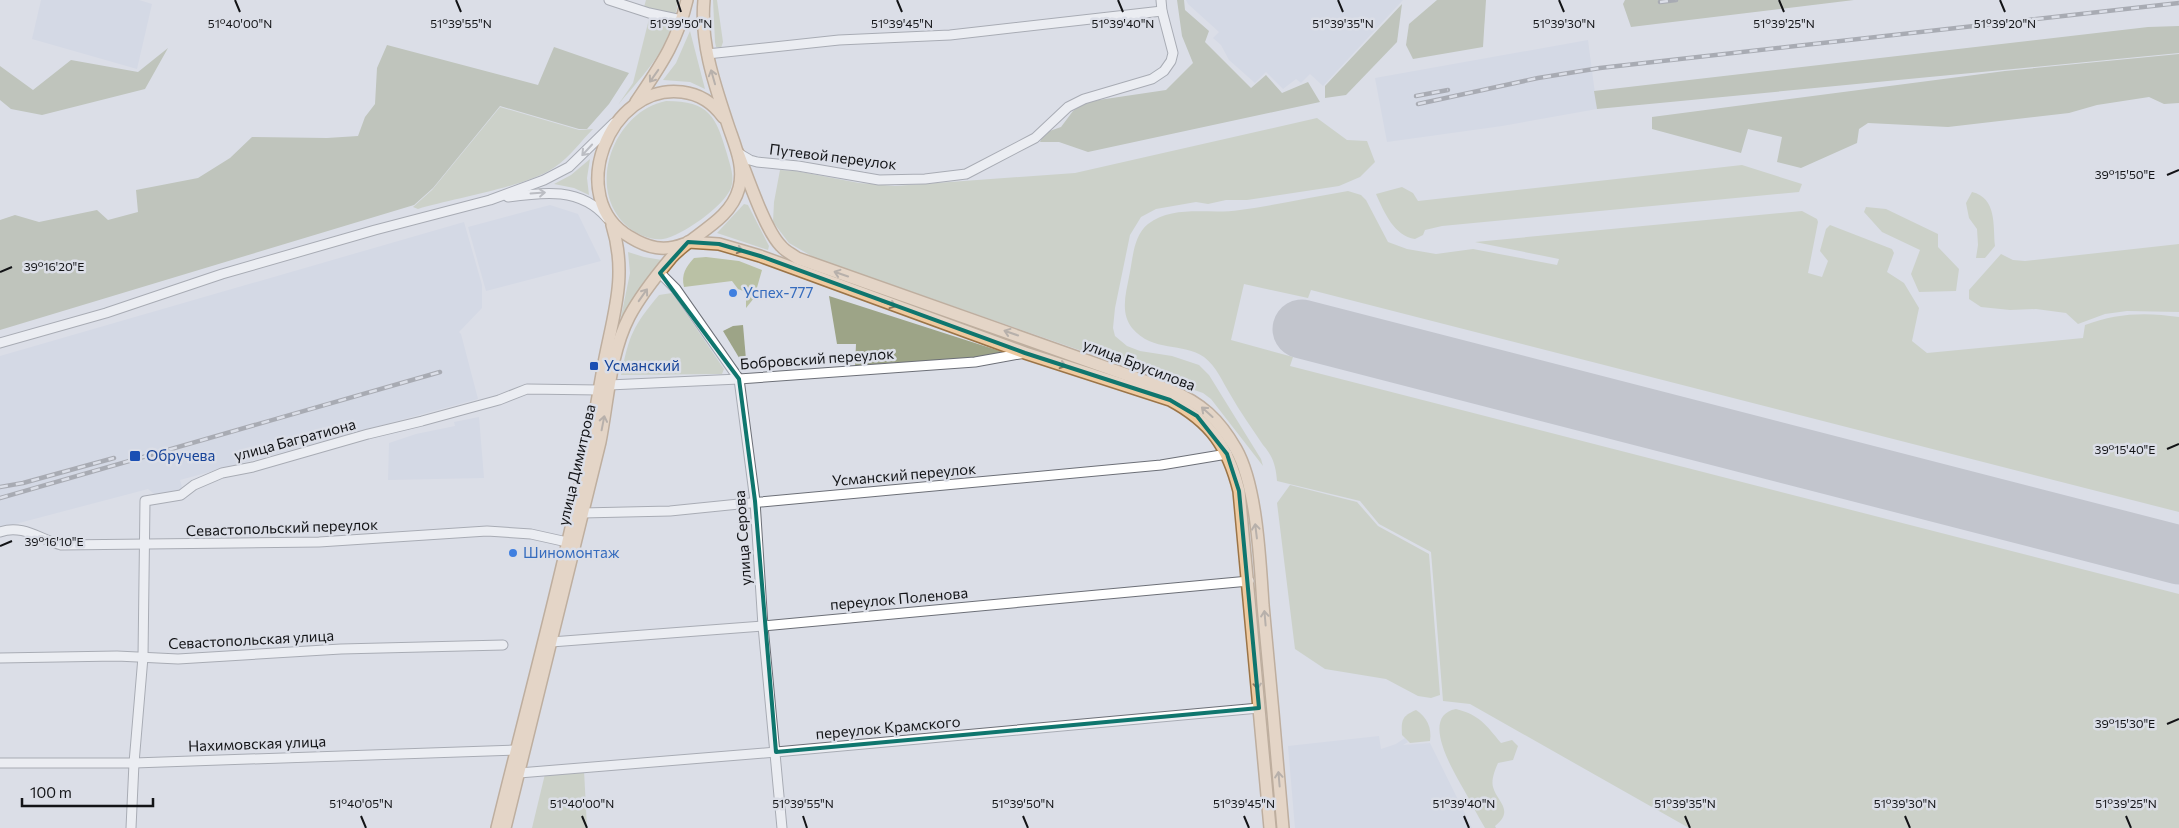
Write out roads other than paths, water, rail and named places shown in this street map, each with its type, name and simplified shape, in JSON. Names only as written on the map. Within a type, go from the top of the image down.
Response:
[{"type":"main road","name":"улица Димитрова","points":[[632,108],[672,47],[687,0]]},
{"type":"main road","name":"улица Димитрова","points":[[497,828],[604,388],[620,338],[629,317],[660,273],[687,242],[716,221],[736,196],[741,174],[738,153],[727,124],[707,54],[703,28],[704,0]]},
{"type":"main road","name":"улица Димитрова","points":[[505,828],[604,419],[604,388],[620,276],[618,246],[611,223],[604,209],[598,185],[599,166],[606,139],[622,117],[632,108],[646,98],[659,93],[689,93],[699,96],[711,104],[727,124]]},
{"type":"main road","name":"улица Брусилова","points":[[738,153],[763,215],[776,240],[781,247],[797,258],[1170,390],[1191,399],[1202,407],[1222,428],[1237,450],[1250,485],[1261,580],[1283,828]]},
{"type":"main road","name":"улица Димитрова","points":[[611,223],[626,235],[648,247],[668,248],[687,242]]},
{"type":"main road","name":"улица Брусилова","points":[[687,242],[719,244],[760,256],[1025,353],[1170,400],[1197,416],[1218,438],[1227,454],[1239,491],[1249,581],[1270,828]]},
{"type":"street","points":[[609,0],[682,20]]},
{"type":"street","name":"Путевой переулок","points":[[738,153],[757,162],[798,166],[871,179],[910,180],[966,174],[1035,138],[1068,107],[1084,99],[1152,79],[1164,71],[1171,61],[1173,53],[1162,11],[1162,0]]},
{"type":"street","points":[[707,54],[839,40],[950,36],[1162,11]]},
{"type":"street","points":[[0,343],[106,313],[222,274],[375,230],[490,200],[544,180],[569,167],[622,117]]},
{"type":"street","points":[[490,200],[541,193],[562,193],[592,204],[611,223]]},
{"type":"street","name":"улица Серова","points":[[660,273],[676,289],[739,379],[755,501],[763,626],[782,828]]},
{"type":"street","name":"Бобровский переулок","points":[[604,388],[976,362],[1025,353]]},
{"type":"street","name":"улица Багратиона","points":[[131,828],[134,763],[143,657],[146,501],[181,495],[194,485],[222,473],[253,467],[368,434],[431,419],[499,400],[527,389],[604,388]]},
{"type":"street","name":"Усманский переулок","points":[[582,513],[670,511],[755,501],[1161,465],[1227,454]]},
{"type":"street","name":"Севастопольский переулок","points":[[0,532],[11,528],[61,545],[144,546],[319,542],[487,531],[531,534],[567,542]]},
{"type":"street","name":"переулок Поленова","points":[[551,642],[763,626],[1249,581]]},
{"type":"street","name":"Севастопольская улица","points":[[0,658],[143,657],[178,659],[342,649],[504,645]]},
{"type":"street","name":"переулок Крамского","points":[[519,773],[776,752],[1259,708]]},
{"type":"street","name":"Нахимовская улица","points":[[0,763],[134,763],[516,750]]},
{"type":"railway","points":[[1660,2],[1676,0]]},
{"type":"railway","points":[[1418,104],[1538,78],[1600,68],[2179,3]]},
{"type":"railway","points":[[1416,96],[1448,90]]},
{"type":"railway","points":[[0,498],[440,372]]},
{"type":"railway","points":[[0,487],[23,483],[114,458]]},
{"type":"place","name":"Успех-777","points":[[733,293]]},
{"type":"place","name":"Усманский","points":[[594,366]]},
{"type":"place","name":"Обручева","points":[[135,456]]},
{"type":"place","name":"Шиномонтаж","points":[[513,553]]}]
